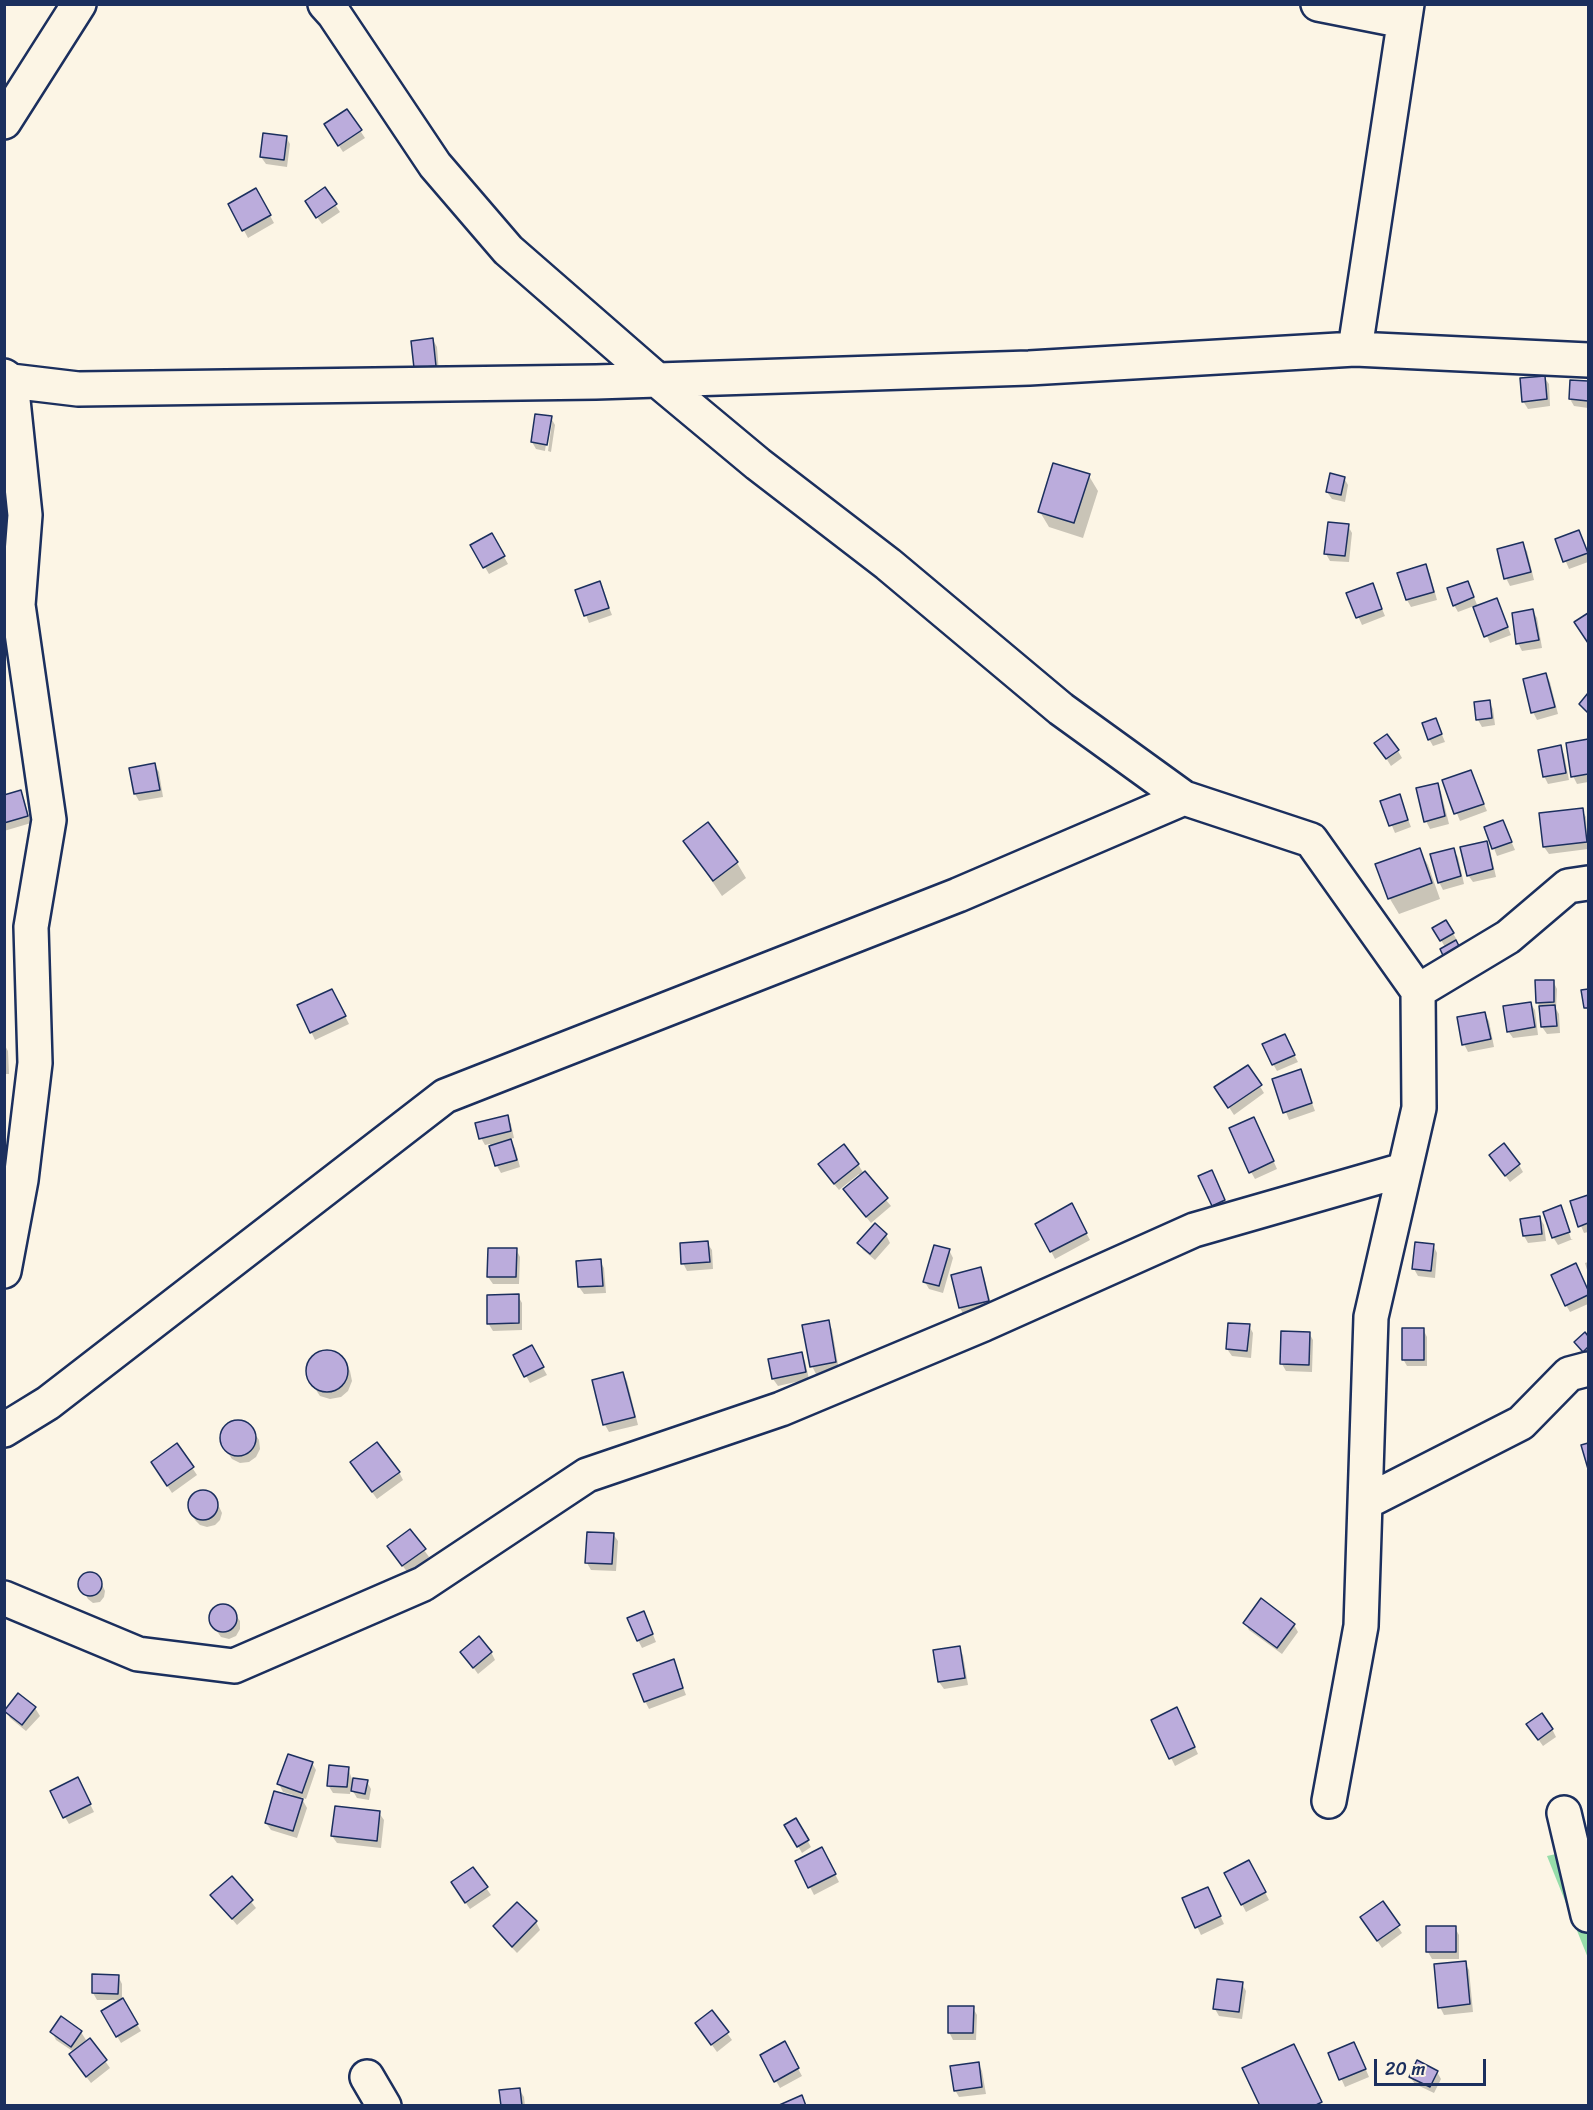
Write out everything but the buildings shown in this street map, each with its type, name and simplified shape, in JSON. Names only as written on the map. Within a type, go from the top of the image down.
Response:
[{"type":"street","points":[[4,122],[79,4]]},
{"type":"street","points":[[325,4],[435,165],[508,250],[758,464],[888,564],[1061,709],[1184,798],[1311,840],[1418,991],[1419,1108],[1371,1317],[1361,1626],[1329,1802]]},
{"type":"street","points":[[1318,4],[1405,13],[1355,349]]},
{"type":"street","points":[[4,1270],[21,1180],[34,1063],[31,927],[49,820],[18,605],[25,515],[8,378],[78,389],[656,379],[1029,368],[1355,349],[1588,360]]},
{"type":"street","points":[[5,1424],[48,1403],[445,1096],[958,895],[1184,798]]},
{"type":"street","points":[[1418,991],[1509,937],[1568,886],[1588,883]]},
{"type":"street","points":[[4,1598],[138,1654],[234,1666],[423,1584],[587,1475],[781,1409],[984,1324],[1194,1230],[1403,1170]]},
{"type":"street","points":[[1366,1502],[1521,1423],[1569,1374],[1588,1369]]},
{"type":"street","points":[[1564,1813],[1588,1915]]},
{"type":"street","points":[[367,2077],[384,2106]]},
{"type":"green space","points":[[1588,1847],[1588,1958],[1547,1856]]}]
